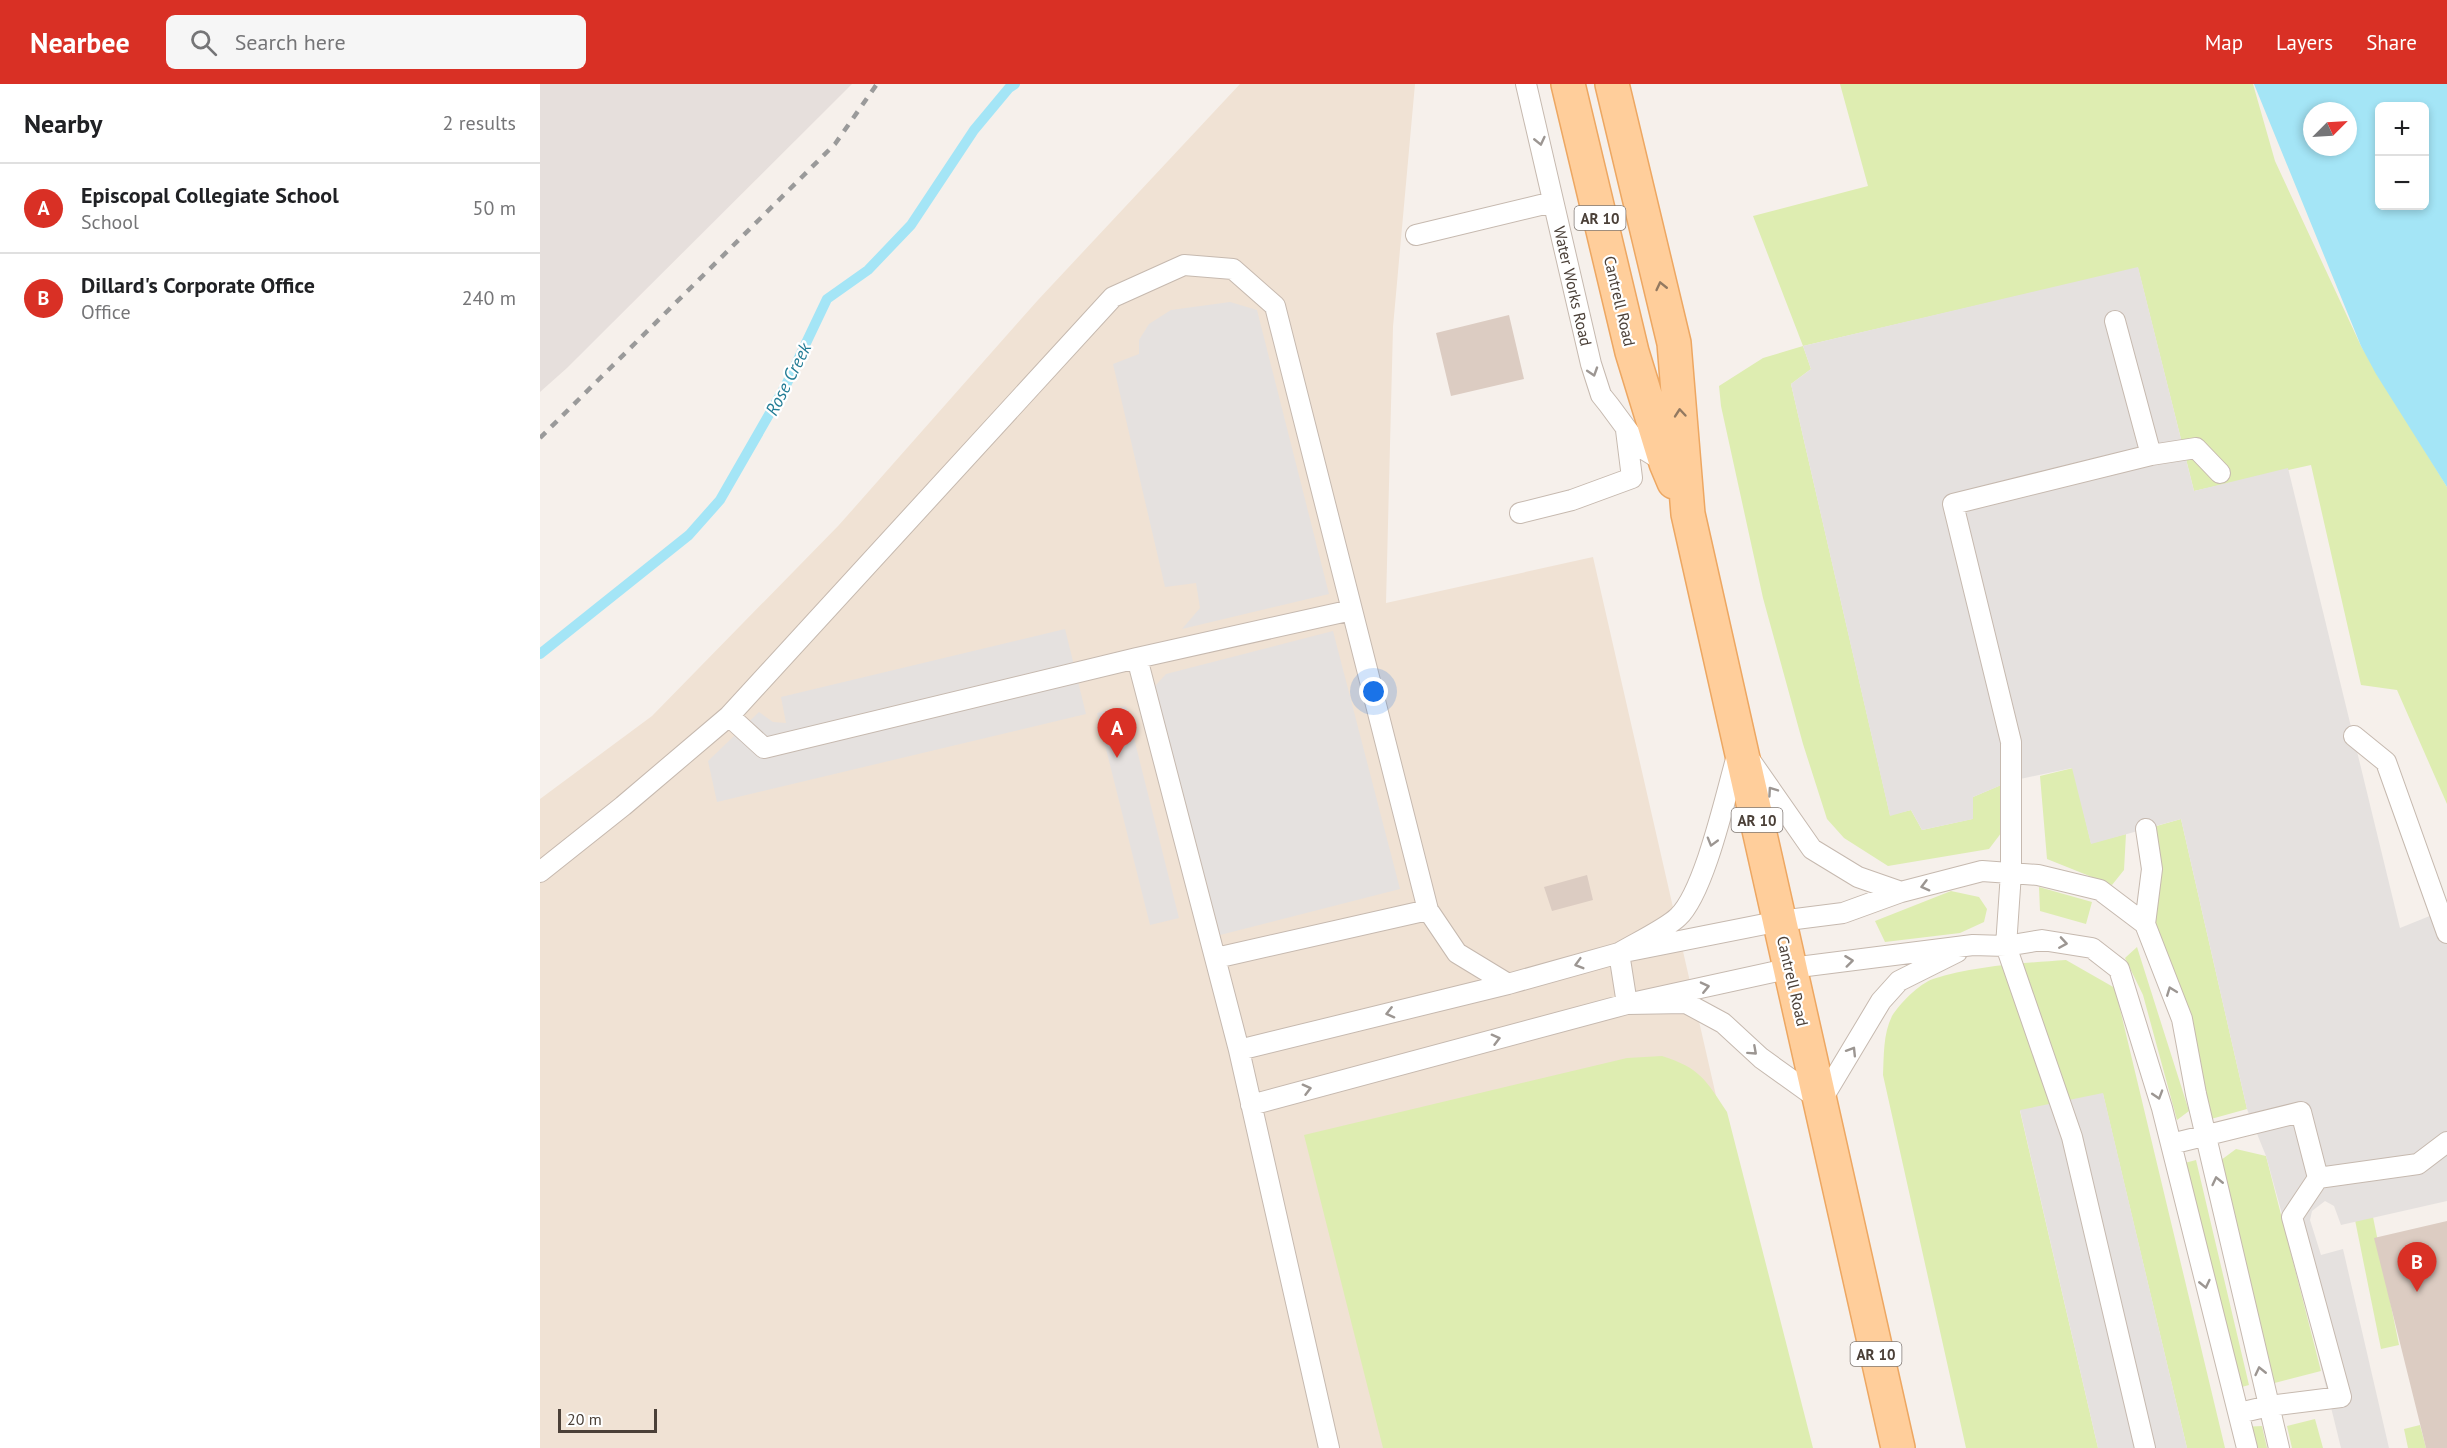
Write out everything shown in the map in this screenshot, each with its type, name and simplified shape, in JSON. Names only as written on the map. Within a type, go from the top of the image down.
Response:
[{"type":"main road","name":"Cantrell Road","points":[[1568,84],[1632,351],[1666,463],[1688,513]]},
{"type":"main road","name":"Cantrell Road","points":[[1612,84],[1674,343],[1688,513],[1898,1448]]},
{"type":"lane","name":"Water Works Road","points":[[1526,84],[1591,364],[1601,395],[1640,447],[1666,463]]},
{"type":"lane","points":[[1416,235],[1553,202]]},
{"type":"lane","points":[[540,872],[623,806],[729,716],[1113,297],[1184,265],[1233,269],[1275,306],[1428,910],[1456,953],[1508,984]]},
{"type":"lane","points":[[2115,321],[2151,455]]},
{"type":"lane","points":[[1521,513],[1572,500],[1632,478],[1626,428]]},
{"type":"lane","points":[[2145,1448],[2072,1137],[2006,946],[2011,873],[2011,742],[1953,504],[2151,455],[2196,448],[2220,473]]},
{"type":"lane","points":[[729,716],[764,748],[1137,658],[1352,610]]},
{"type":"lane","points":[[1137,658],[1239,1050],[1329,1448]]},
{"type":"lane","points":[[2354,736],[2386,762],[2447,933]]},
{"type":"lane","points":[[1739,745],[1812,849],[1858,877],[1901,892]]},
{"type":"lane","points":[[1619,953],[1679,917],[1694,892],[1709,854],[1739,745]]},
{"type":"lane","points":[[2146,829],[2152,869],[2145,924],[2182,1019],[2206,1134],[2279,1448]]},
{"type":"lane","points":[[1239,1050],[1508,984],[1619,953],[1780,921],[1844,913],[1901,892],[1982,871],[2038,875],[2100,890],[2145,924]]},
{"type":"lane","points":[[1216,958],[1428,910]]},
{"type":"lane","points":[[1251,1105],[1627,1004],[1791,968],[1973,945],[2006,946],[2042,940],[2092,948],[2119,969],[2162,1108],[2247,1448]]},
{"type":"lane","points":[[1627,1004],[1686,1003],[1723,1023],[1761,1058],[1821,1101],[1881,1001],[1899,981],[1973,945]]},
{"type":"lane","points":[[1619,953],[1627,1004]]},
{"type":"lane","points":[[2170,1144],[2301,1112],[2318,1178],[2292,1217],[2341,1397],[2269,1406],[2239,1413]]},
{"type":"lane","points":[[2318,1178],[2418,1164],[2447,1142]]},
{"type":"shaded area","points":[[540,84],[852,84],[567,368],[540,392]]},
{"type":"shaded area","points":[[1240,84],[1415,84],[1393,327],[1386,603],[1593,557],[1730,1157],[1808,1448],[540,1448],[540,799],[652,716],[839,525],[1038,300]]},
{"type":"shaded area","points":[[2138,267],[2194,491],[2288,468],[2400,928],[2447,909],[2447,1201],[2341,1225],[2334,1206],[2325,1201],[2312,1211],[2310,1220],[2321,1255],[2343,1249],[2389,1448],[2341,1448],[2295,1261],[2266,1156],[2247,1109],[2181,819],[2091,844],[2072,768],[2011,781],[1973,797],[1973,819],[1922,830],[1911,810],[1890,816],[1791,384],[1811,369],[1803,346]]},
{"type":"shaded area","points":[[1230,302],[1257,310],[1329,594],[1182,629],[1200,608],[1196,583],[1165,587],[1113,364],[1139,354],[1139,340],[1149,324],[1171,310]]},
{"type":"shaded area","points":[[1065,629],[1086,714],[717,802],[708,761],[759,712],[773,722],[786,723],[781,697]]},
{"type":"shaded area","points":[[1333,631],[1400,889],[1220,935],[1155,686],[1166,674]]},
{"type":"shaded area","points":[[1126,706],[1179,918],[1150,925],[1097,713]]},
{"type":"shaded area","points":[[2103,1093],[2187,1448],[2098,1448],[2020,1110]]},
{"type":"green space","points":[[1840,84],[2253,84],[2275,161],[2361,346],[2447,487],[2447,804],[2397,690],[2361,685],[2311,465],[2194,491],[2138,268],[1803,346],[1753,216],[1868,186]]},
{"type":"green space","points":[[1803,346],[1811,369],[1791,384],[1890,815],[1911,810],[1922,830],[1972,819],[1973,797],[2001,785],[2011,820],[1989,849],[1888,866],[1844,838],[1827,819],[1803,744],[1763,598],[1721,406],[1719,386],[1763,358]]},
{"type":"green space","points":[[2073,768],[2091,843],[2126,834],[2124,870],[2112,885],[2047,859],[2040,776]]},
{"type":"green space","points":[[2181,819],[2247,1109],[2211,1119],[2145,924],[2146,829]]},
{"type":"green space","points":[[2039,887],[2092,902],[2086,924],[2040,911]]},
{"type":"green space","points":[[1951,891],[1979,897],[1987,909],[1984,922],[1960,933],[1885,942],[1875,921]]},
{"type":"green space","points":[[2137,947],[2189,1111],[2177,1120],[2143,995],[2125,958]]},
{"type":"green space","points":[[2066,960],[2115,988],[2225,1448],[2187,1448],[2103,1094],[2020,1111],[2098,1448],[1966,1448],[1883,1075],[1887,1030],[1895,1011],[1916,989],[1933,979],[1982,968]]},
{"type":"green space","points":[[1662,1056],[1685,1065],[1701,1076],[1727,1112],[1813,1448],[1383,1448],[1304,1135],[1627,1058]]},
{"type":"green space","points":[[2236,1149],[2266,1156],[2321,1371],[2263,1386],[2213,1166]]},
{"type":"green space","points":[[2196,1160],[2249,1385],[2231,1390],[2177,1165]]},
{"type":"green space","points":[[2373,1217],[2399,1345],[2381,1349],[2355,1220]]},
{"type":"green space","points":[[2315,1419],[2323,1448],[2292,1448],[2287,1426]]},
{"type":"green space","points":[[2420,1425],[2426,1448],[2408,1448],[2404,1429]]},
{"type":"green space","points":[[2262,1426],[2267,1448],[2247,1448],[2242,1427]]},
{"type":"water","points":[[2254,84],[2447,84],[2447,487],[2361,346]]},
{"type":"building","points":[[1509,315],[1524,379],[1451,396],[1436,333]]},
{"type":"building","points":[[1587,875],[1593,900],[1552,911],[1544,887]]},
{"type":"building","points":[[2447,1221],[2447,1448],[2426,1448],[2374,1238]]},
{"type":"waterway","name":"Rose Creek","points":[[540,654],[689,535],[720,500],[786,385],[827,299],[868,270],[911,225],[974,130],[1009,88],[1015,84]]},
{"type":"railway","points":[[540,438],[835,144],[877,84]]},
{"type":"place","name":"Episcopal Collegiate School","points":[[1117,758]]},
{"type":"place","name":"Dillard's Corporate Office","points":[[2417,1292]]}]
